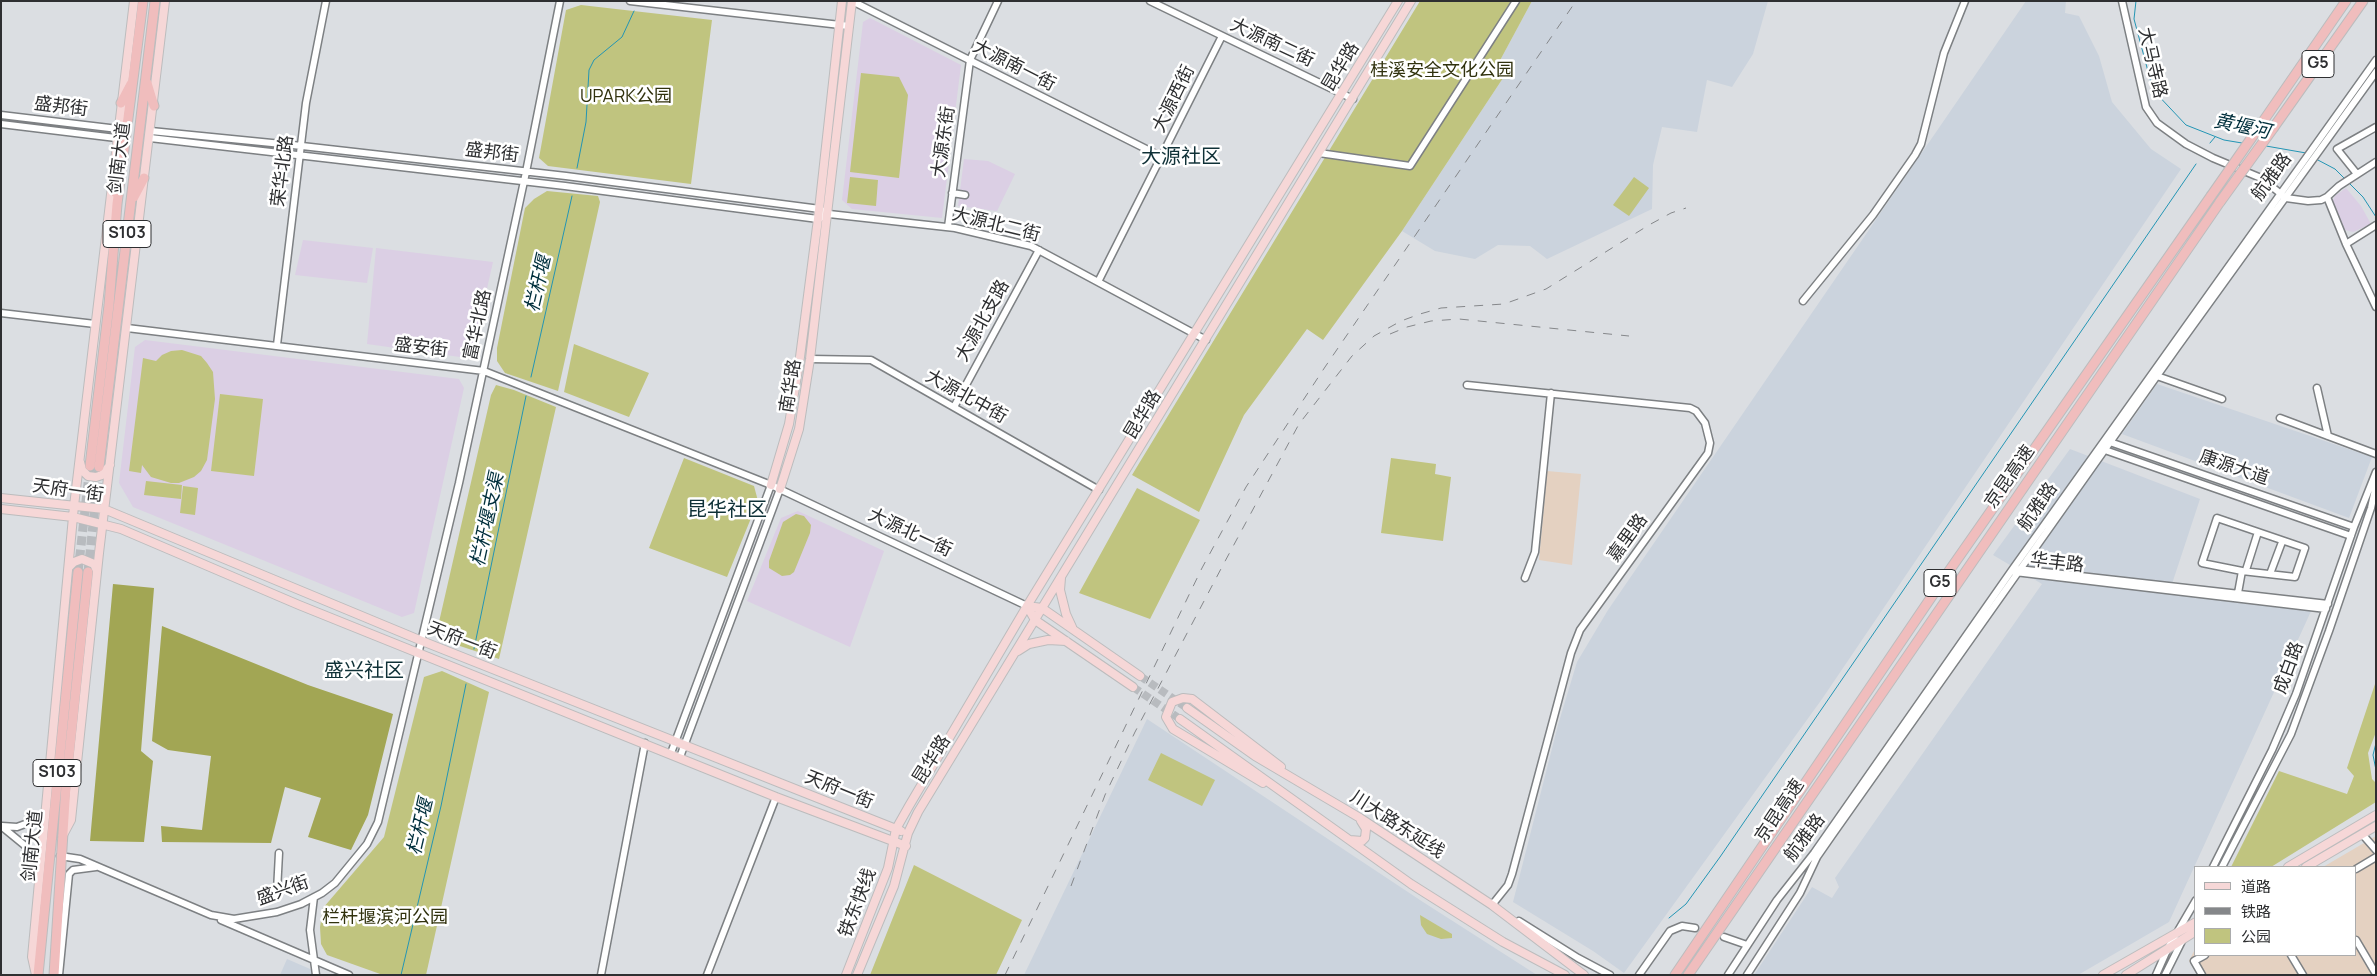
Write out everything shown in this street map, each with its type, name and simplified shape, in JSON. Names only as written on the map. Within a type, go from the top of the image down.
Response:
[{"type":"highway","name":"剑南大道","points":[[143,1],[117,204],[94,467],[131,201],[155,1]]},
{"type":"highway","name":"京昆高速","points":[[1676,975],[1949,571],[2346,1]]},
{"type":"highway","name":"京昆高速","points":[[1688,975],[2220,202],[2363,1]]},
{"type":"highway","points":[[121,103],[134,77]]},
{"type":"highway","points":[[146,78],[154,106]]},
{"type":"highway","points":[[113,173],[117,204]]},
{"type":"highway","points":[[131,201],[144,178]]},
{"type":"highway","name":"剑南大道","points":[[54,975],[60,856],[83,570]]},
{"type":"highway","name":"剑南大道","points":[[37,975],[83,570]]},
{"type":"main road","points":[[83,570],[73,517],[116,138],[134,1]]},
{"type":"main road","points":[[37,975],[32,958],[44,817],[83,570],[102,523],[154,106],[165,1]]},
{"type":"main road","name":"南华路","points":[[771,485],[789,424],[820,209],[842,1]]},
{"type":"main road","name":"南华路","points":[[780,489],[799,429],[810,359],[829,214],[852,1]]},
{"type":"main road","name":"昆华路","points":[[893,841],[896,829],[1027,606],[1100,490],[1398,1]]},
{"type":"main road","name":"昆华路","points":[[906,846],[908,833],[918,812],[1411,1]]},
{"type":"main road","points":[[79,460],[82,470],[88,476],[102,475],[110,465]]},
{"type":"main road","name":"天府一街","points":[[1,498],[104,509],[422,641],[908,833]]},
{"type":"main road","name":"天府一街","points":[[1,509],[73,517],[102,523],[418,653],[906,846]]},
{"type":"main road","points":[[1061,577],[1060,590],[1066,614],[1073,629]]},
{"type":"main road","points":[[1027,606],[1042,608],[1140,676]]},
{"type":"main road","points":[[1027,606],[1035,620],[1133,687]]},
{"type":"main road","points":[[1016,652],[1029,644],[1048,640],[1066,641]]},
{"type":"main road","points":[[1292,800],[1173,729],[1166,717],[1169,706],[1177,699],[1192,699],[1302,784]]},
{"type":"main road","name":"川大路东延线","points":[[1187,708],[1255,756],[1360,818],[1492,905],[1584,975]]},
{"type":"main road","points":[[1180,719],[1411,884],[1495,937],[1564,975]]},
{"type":"main road","points":[[2290,866],[2376,815]]},
{"type":"main road","points":[[1348,839],[1356,841],[1365,838],[1366,829],[1360,818]]},
{"type":"main road","points":[[2308,866],[2376,826]]},
{"type":"main road","name":"铁东快线","points":[[846,975],[888,868],[893,841]]},
{"type":"main road","name":"铁东快线","points":[[857,975],[894,886],[906,846]]},
{"type":"main road","points":[[2102,975],[2194,926]]},
{"type":"main road","points":[[2126,975],[2168,948],[2180,935]]},
{"type":"street","name":"荣华北路","points":[[277,345],[312,63],[326,1]]},
{"type":"street","name":"富华北路","points":[[418,653],[484,371],[560,1]]},
{"type":"street","points":[[630,1],[848,26]]},
{"type":"street","name":"大源南一街","points":[[852,1],[1162,157]]},
{"type":"street","points":[[970,60],[998,1]]},
{"type":"street","name":"大源南二街","points":[[1150,1],[1353,99]]},
{"type":"street","points":[[1319,153],[1410,166],[1516,1]]},
{"type":"street","points":[[1803,301],[1873,215],[1921,144],[1944,53],[1965,1]]},
{"type":"street","name":"大马寺路","points":[[2122,1],[2146,107],[2157,123],[2186,144],[2213,158],[2261,178],[2286,198]]},
{"type":"street","name":"大源西街","points":[[1098,282],[1222,36]]},
{"type":"street","name":"大源东街","points":[[948,227],[970,60]]},
{"type":"street","name":"航雅路","points":[[1747,975],[1800,893],[1817,858],[1833,834],[2101,449],[2157,376],[2286,198],[2310,162],[2315,150],[2376,60]]},
{"type":"street","name":"航雅路","points":[[2107,441],[2305,157],[2315,150],[2376,72]]},
{"type":"street","name":"盛邦街","points":[[1,115],[118,129]]},
{"type":"street","name":"盛邦街","points":[[1,124],[116,138]]},
{"type":"street","points":[[2354,176],[2337,149],[2376,127]]},
{"type":"street","name":"盛邦街","points":[[150,135],[302,146],[526,172],[820,209],[829,214]]},
{"type":"street","name":"盛邦街","points":[[150,135],[301,156],[818,219]]},
{"type":"street","points":[[2286,198],[2308,201],[2321,200],[2376,162]]},
{"type":"street","points":[[952,193],[965,195]]},
{"type":"street","points":[[2327,197],[2346,244],[2376,307]]},
{"type":"street","points":[[818,219],[829,214]]},
{"type":"street","name":"大源北二街","points":[[829,214],[948,227],[1032,246],[1206,340]]},
{"type":"street","points":[[2346,244],[2376,225]]},
{"type":"street","name":"大源北支路","points":[[954,407],[1039,250]]},
{"type":"street","points":[[1,313],[95,324]]},
{"type":"street","name":"盛安街","points":[[127,328],[484,371],[780,489]]},
{"type":"street","name":"大源北中街","points":[[810,359],[871,360],[1100,490]]},
{"type":"street","points":[[2157,376],[2222,399]]},
{"type":"street","name":"嘉里路","points":[[1467,385],[1690,408],[1696,411],[1705,423],[1710,446],[1708,453],[1580,630],[1570,653],[1512,874],[1508,885],[1492,905]]},
{"type":"street","points":[[2317,388],[2328,436]]},
{"type":"street","points":[[1525,578],[1535,552],[1551,394]]},
{"type":"street","points":[[2280,418],[2376,454]]},
{"type":"street","name":"康源大道","points":[[2107,441],[2354,527]]},
{"type":"street","points":[[2101,449],[2350,536]]},
{"type":"street","name":"成白路","points":[[2214,866],[2272,750],[2296,694],[2350,536],[2376,472]]},
{"type":"street","points":[[671,753],[771,485]]},
{"type":"street","name":"成白路","points":[[2223,866],[2291,734],[2371,508],[2376,485]]},
{"type":"street","name":"大源北一街","points":[[780,489],[1027,606]]},
{"type":"street","name":"南华路","points":[[680,757],[780,489]]},
{"type":"street","points":[[2217,518],[2282,542],[2305,548],[2295,577],[2202,563],[2217,518]]},
{"type":"street","points":[[2238,593],[2258,532]]},
{"type":"street","points":[[2270,574],[2282,542]]},
{"type":"street","name":"航雅路","points":[[1728,975],[1777,900],[1814,853],[2016,571]]},
{"type":"street","name":"华丰路","points":[[2016,571],[2238,593],[2327,606]]},
{"type":"street","name":"华丰路","points":[[2016,571],[2327,606]]},
{"type":"street","name":"盛兴街","points":[[60,856],[80,859],[211,915],[234,919],[260,916],[289,908],[314,897],[335,883],[368,844],[378,822],[418,653]]},
{"type":"street","points":[[601,975],[645,743]]},
{"type":"street","points":[[707,975],[776,796]]},
{"type":"street","points":[[1,826],[17,828],[44,817]]},
{"type":"street","points":[[1,826],[34,853],[40,862]]},
{"type":"street","points":[[2362,834],[2376,850]]},
{"type":"street","points":[[276,891],[279,853]]},
{"type":"street","points":[[2357,868],[2376,857]]},
{"type":"street","points":[[59,975],[69,874],[73,870],[97,866]]},
{"type":"street","points":[[314,897],[310,930],[316,975]]},
{"type":"street","points":[[2165,975],[2194,904]]},
{"type":"street","points":[[1492,905],[1578,958],[1610,975]]},
{"type":"street","points":[[211,915],[349,975]]},
{"type":"street","points":[[1639,975],[1670,931],[1682,926],[1696,928]]},
{"type":"street","points":[[1724,937],[1747,945]]},
{"type":"street","points":[[2357,942],[2376,974]]},
{"type":"street","points":[[2156,975],[2168,948]]},
{"type":"street","points":[[2202,975],[2194,961],[2203,956]]},
{"type":"street","points":[[2292,956],[2303,975]]},
{"type":"shaded area","points":[[1532,1],[1768,1],[1753,54],[1732,87],[1707,80],[1697,132],[1662,127],[1653,165],[1652,209],[1547,259],[1530,246],[1498,245],[1475,259],[1435,251],[1402,231],[1507,72],[1497,66]]},
{"type":"shaded area","points":[[2026,1],[2066,1],[2065,13],[2079,16],[2099,56],[2112,102],[2151,149],[2181,169],[1822,699],[1624,973],[1593,951],[1513,902],[1558,725],[1577,662],[1608,610]]},
{"type":"shaded area","points":[[870,18],[961,65],[942,218],[852,209],[842,200],[863,22]]},
{"type":"shaded area","points":[[964,159],[988,161],[1015,174],[997,211],[958,206]]},
{"type":"shaded area","points":[[2346,188],[2361,206],[2371,224],[2353,232],[2345,230],[2332,202],[2335,196]]},
{"type":"shaded area","points":[[303,240],[373,248],[367,283],[295,275]]},
{"type":"shaded area","points":[[376,248],[493,262],[474,346],[460,357],[367,344]]},
{"type":"shaded area","points":[[145,340],[459,379],[464,388],[414,613],[402,617],[133,507],[119,483],[135,347]]},
{"type":"shaded area","points":[[2157,384],[2372,457],[2349,518],[2122,434]]},
{"type":"shaded area","points":[[2070,449],[2200,499],[2169,593],[2312,609],[2169,922],[2078,975],[1754,975],[1812,887],[1832,898],[1839,887],[1835,878],[2042,584],[1993,555]]},
{"type":"shaded area","points":[[1547,471],[1581,474],[1572,565],[1539,560]]},
{"type":"shaded area","points":[[798,511],[884,551],[850,647],[747,601],[781,518]]},
{"type":"shaded area","points":[[1147,719],[1423,902],[1537,975],[1024,975]]},
{"type":"shaded area","points":[[2376,836],[2376,975],[2197,975],[2189,961],[2194,951],[2194,956],[2357,956],[2357,866],[2325,866]]},
{"type":"shaded area","points":[[287,959],[324,975],[280,975]]},
{"type":"green space","name":"桂溪安全文化公园","points":[[1420,1],[1532,1],[1497,66],[1507,72],[1402,231],[1323,340],[1307,329],[1244,415],[1199,512],[1132,475]]},
{"type":"green space","name":"UPARK公园","points":[[581,5],[712,20],[691,184],[548,166],[539,158],[566,10]]},
{"type":"green space","points":[[861,73],[899,77],[908,95],[899,178],[850,172]]},
{"type":"green space","points":[[850,177],[878,180],[876,206],[847,203]]},
{"type":"green space","points":[[1634,177],[1649,188],[1629,216],[1613,205]]},
{"type":"green space","points":[[547,191],[598,196],[600,202],[558,391],[505,373],[497,361],[497,348],[525,208],[534,199]]},
{"type":"green space","points":[[574,344],[649,373],[629,417],[564,392]]},
{"type":"green space","points":[[182,350],[201,356],[207,363],[213,372],[215,399],[207,460],[201,471],[194,477],[179,483],[171,483],[151,477],[142,465],[141,473],[129,471],[143,358],[156,361],[162,355],[171,351]]},
{"type":"green space","points":[[496,385],[514,390],[556,407],[499,659],[448,642],[439,622],[491,395]]},
{"type":"green space","points":[[220,394],[263,399],[254,476],[211,471]]},
{"type":"green space","points":[[684,458],[754,486],[758,501],[727,577],[649,548]]},
{"type":"green space","points":[[1391,458],[1436,464],[1435,474],[1451,477],[1443,541],[1381,533]]},
{"type":"green space","points":[[146,481],[182,485],[181,499],[144,495]]},
{"type":"green space","points":[[183,486],[198,488],[195,515],[180,513]]},
{"type":"green space","points":[[1137,488],[1200,520],[1150,619],[1079,593]]},
{"type":"green space","points":[[796,514],[804,516],[811,525],[810,533],[794,572],[790,575],[782,576],[769,568],[769,561],[783,522]]},
{"type":"green space","points":[[113,584],[154,588],[141,751],[153,761],[144,842],[90,841]]},
{"type":"green space","points":[[162,626],[308,685],[393,714],[368,815],[351,850],[308,837],[321,798],[285,787],[271,843],[162,842],[161,826],[202,830],[211,756],[168,750],[152,741]]},
{"type":"green space","name":"栏杆堰滨河公园","points":[[442,671],[489,692],[426,975],[383,975],[327,955],[321,944],[320,927],[323,908],[384,837],[424,677]]},
{"type":"green space","points":[[2376,681],[2376,732],[2368,753],[2372,779],[2376,783],[2376,802],[2273,866],[2232,866],[2279,771],[2347,794],[2354,776],[2347,768]]},
{"type":"green space","points":[[1161,753],[1215,780],[1202,806],[1148,780]]},
{"type":"green space","points":[[914,865],[1022,920],[996,975],[870,975]]},
{"type":"green space","points":[[1420,915],[1452,934],[1452,938],[1441,939],[1427,934],[1421,925]]},
{"type":"waterway","name":"黄堰河","points":[[2136,1],[2134,19],[2153,90],[2186,125],[2224,140],[2242,143]]},
{"type":"waterway","name":"栏杆堰","points":[[577,168],[586,122],[589,70],[594,60],[622,37],[634,11]]},
{"type":"waterway","points":[[2210,143],[2215,137]]},
{"type":"waterway","name":"黄堰河","points":[[2266,146],[2306,153]]},
{"type":"waterway","name":"黄堰河","points":[[2316,159],[2335,169],[2345,179]]},
{"type":"waterway","points":[[1669,918],[1686,904],[1720,857],[2196,164]]},
{"type":"waterway","name":"黄堰河","points":[[2348,182],[2363,197],[2376,217]]},
{"type":"waterway","name":"栏杆堰","points":[[531,377],[572,196]]},
{"type":"waterway","name":"栏杆堰支渠","points":[[474,649],[526,396]]},
{"type":"waterway","name":"栏杆堰","points":[[401,975],[441,806],[466,684]]},
{"type":"waterway","name":"黄堰河","points":[[2376,743],[2373,755],[2376,770]]},
{"type":"tunnel","points":[[78,572],[90,466]]},
{"type":"tunnel","points":[[88,572],[99,467]]},
{"type":"tunnel","points":[[1140,676],[1187,708]]},
{"type":"tunnel","points":[[1133,687],[1180,719]]},
{"type":"railway","points":[[1005,975],[1202,568],[1246,487],[1325,367],[1576,1]]},
{"type":"railway","points":[[1071,886],[1105,795],[1135,732],[1223,565],[1299,424],[1352,356],[1374,336],[1401,321],[1420,314],[1441,308],[1504,304],[1546,289],[1649,225],[1671,213],[1686,208]]},
{"type":"railway","points":[[1390,334],[1407,327],[1431,321],[1459,319],[1629,336]]},
{"type":"district","name":"大源社区","points":[[1181,157]]},
{"type":"district","name":"昆华社区","points":[[727,510]]},
{"type":"district","name":"盛兴社区","points":[[364,671]]}]
